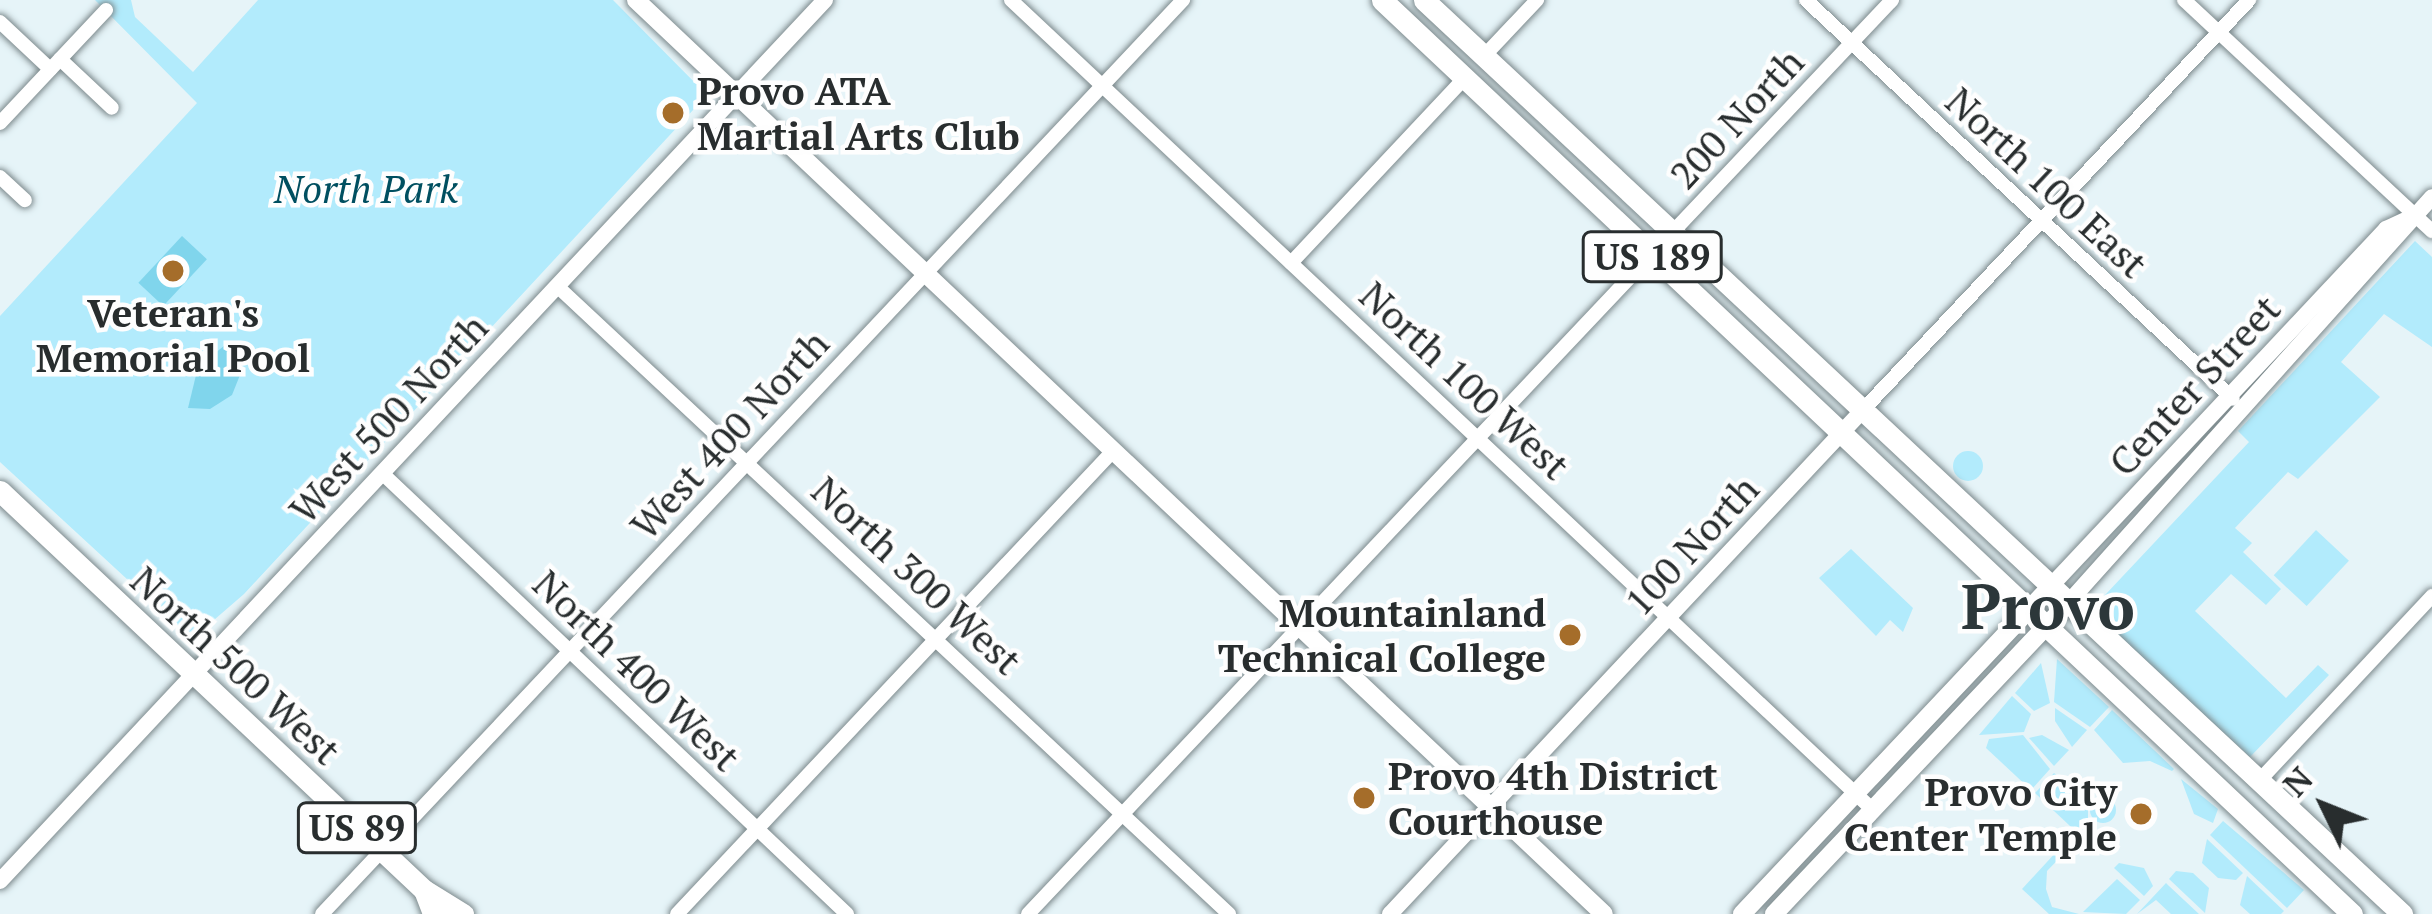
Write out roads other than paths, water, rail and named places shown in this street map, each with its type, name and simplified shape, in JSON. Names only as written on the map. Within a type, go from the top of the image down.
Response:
[{"type":"main road","points":[[636,0],[1604,914]]},
{"type":"main road","name":"US 189","points":[[1382,0],[2352,914]]},
{"type":"main road","name":"US 189","points":[[1424,0],[2402,914]]},
{"type":"main road","name":"North 500 West","points":[[2,495],[424,890],[463,914]]},
{"type":"main road","name":"Center Street","points":[[2037,618],[2059,595]]},
{"type":"main road","points":[[1742,914],[1855,794],[2037,618]]},
{"type":"main road","points":[[1774,914],[1873,810],[2037,618]]},
{"type":"main road","name":"North 500 West","points":[[424,890],[433,914]]},
{"type":"street","name":"West 500 North","points":[[3,873],[825,0]]},
{"type":"street","name":"North 100 West","points":[[1011,0],[1873,810]]},
{"type":"street","name":"West 400 North","points":[[322,914],[1183,0]]},
{"type":"street","points":[[1485,55],[1538,0]]},
{"type":"street","name":"North 100 East","points":[[1806,0],[2246,411]]},
{"type":"street","name":"200 North","points":[[1121,815],[1302,629],[1892,0]]},
{"type":"street","points":[[2185,0],[2432,231]]},
{"type":"street","name":"100 North","points":[[1390,914],[2248,0]]},
{"type":"street","points":[[0,123],[106,10]]},
{"type":"street","points":[[0,22],[112,108]]},
{"type":"street","points":[[1291,263],[1463,79]]},
{"type":"street","points":[[0,176],[25,200]]},
{"type":"street","name":"Center Street","points":[[2059,595],[2246,411],[2432,197]]},
{"type":"street","name":"Center Street","points":[[2059,595],[2229,396],[2386,229],[2415,215]]},
{"type":"street","name":"North 300 West","points":[[557,286],[1229,914]]},
{"type":"street","points":[[677,914],[1113,451]]},
{"type":"street","name":"North 400 West","points":[[382,473],[847,914]]},
{"type":"street","points":[[2258,782],[2432,596]]},
{"type":"street","points":[[1028,914],[1121,815]]},
{"type":"place","name":"Provo ATA Martial Arts Club","points":[[673,113]]},
{"type":"place","name":"Veteran's Memorial Pool","points":[[173,271]]},
{"type":"place","name":"Mountainland Technical College","points":[[1570,635]]},
{"type":"place","name":"Provo 4th District Courthouse","points":[[1364,798]]},
{"type":"place","name":"Provo City Center Temple","points":[[2141,814]]},
{"type":"district","name":"Provo","points":[[2048,606]]},
{"type":"park label","name":"North Park","points":[[366,188]]}]
